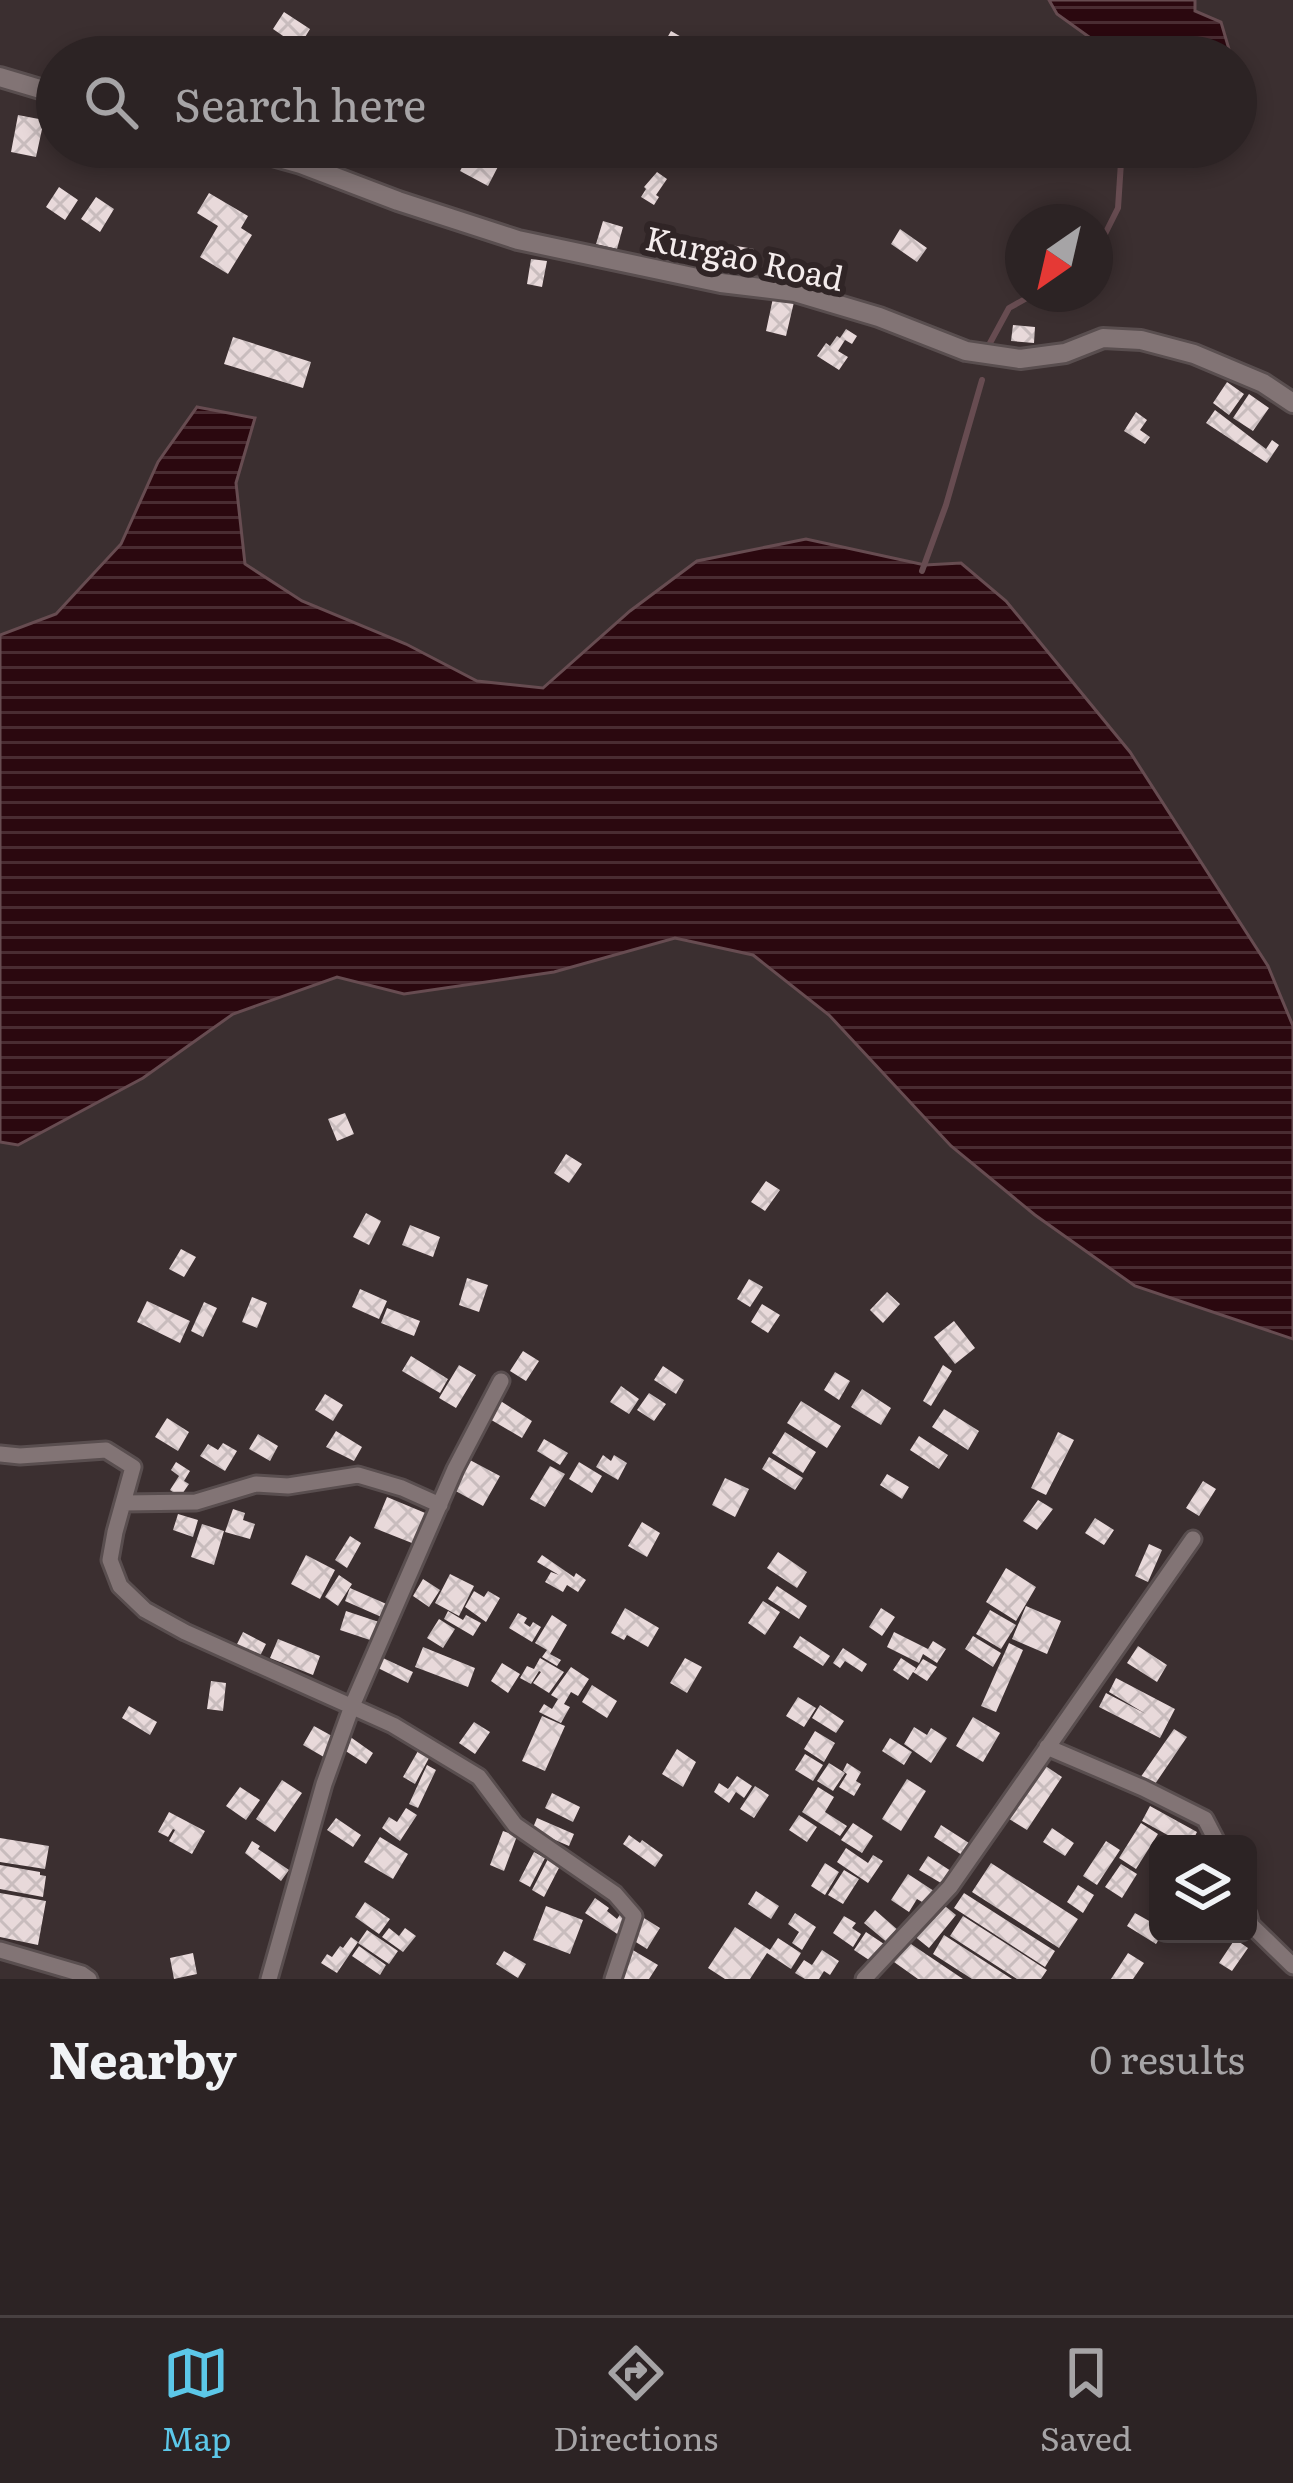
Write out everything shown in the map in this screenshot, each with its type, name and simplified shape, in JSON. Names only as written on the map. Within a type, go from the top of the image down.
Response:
[{"type":"street","points":[[0,76],[36,87]]},
{"type":"street","name":"Kurgao Road","points":[[311,168],[518,240],[721,283],[795,292],[879,317],[966,351],[1020,359],[1065,353],[1102,338],[1141,340],[1194,354],[1263,383],[1293,404]]},
{"type":"street","points":[[269,1979],[324,1784],[352,1706],[455,1468],[501,1381]]},
{"type":"street","points":[[0,1454],[106,1450],[133,1467],[110,1560],[121,1586],[145,1610],[184,1632],[394,1725],[479,1778],[515,1825],[615,1894],[634,1916],[613,1979]]},
{"type":"street","points":[[123,1503],[196,1502],[256,1484],[288,1486],[358,1475],[440,1505]]},
{"type":"street","points":[[864,1979],[950,1887],[1193,1539]]},
{"type":"street","points":[[1048,1747],[1205,1819],[1213,1835]]},
{"type":"street","points":[[1257,1931],[1293,1966]]},
{"type":"street","points":[[0,1950],[89,1979]]},
{"type":"street","points":[[23,1979],[29,1958]]},
{"type":"shaded area","points":[[1049,0],[1195,0],[1195,11],[1221,22],[1225,36],[1088,36],[1057,14]]},
{"type":"shaded area","points":[[197,407],[255,418],[236,483],[245,564],[302,601],[406,644],[477,681],[543,688],[630,611],[697,561],[806,539],[925,565],[961,563],[1006,601],[1130,752],[1268,966],[1293,1026],[1293,1339],[1135,1286],[1035,1215],[951,1146],[829,1015],[753,955],[675,938],[554,972],[404,994],[337,977],[233,1014],[143,1078],[18,1145],[0,1142],[0,635],[56,614],[121,544],[158,462]]},
{"type":"building","points":[[284,12],[310,29],[306,36],[283,36],[273,29]]},
{"type":"building","points":[[18,115],[36,118],[36,157],[11,152]]},
{"type":"building","points":[[462,168],[497,168],[488,186]]},
{"type":"building","points":[[657,172],[667,179],[654,205],[641,197]]},
{"type":"building","points":[[59,187],[78,200],[65,220],[46,207]]},
{"type":"building","points":[[209,193],[248,216],[241,228],[252,235],[228,274],[200,257],[218,226],[197,213]]},
{"type":"building","points":[[96,197],[114,209],[100,232],[81,219]]},
{"type":"building","points":[[603,221],[623,227],[617,249],[596,244]]},
{"type":"building","points":[[900,229],[927,248],[917,262],[891,244]]},
{"type":"building","points":[[702,243],[728,248],[726,262],[700,257]]},
{"type":"building","points":[[731,245],[754,249],[751,266],[728,262]]},
{"type":"building","points":[[531,259],[547,261],[542,287],[527,284]]},
{"type":"building","points":[[773,298],[794,302],[786,336],[766,331]]},
{"type":"building","points":[[1013,325],[1035,327],[1034,343],[1011,341]]},
{"type":"building","points":[[846,329],[857,336],[852,344],[845,340],[838,351],[848,357],[839,370],[817,356]]},
{"type":"building","points":[[233,337],[311,362],[303,388],[224,364]]},
{"type":"building","points":[[1227,382],[1244,394],[1229,415],[1213,403]]},
{"type":"building","points":[[1249,394],[1269,408],[1253,431],[1233,418]]},
{"type":"building","points":[[1215,410],[1266,449],[1272,440],[1279,445],[1267,463],[1206,423]]},
{"type":"building","points":[[1136,412],[1147,420],[1140,430],[1150,437],[1145,444],[1124,431]]},
{"type":"building","points":[[345,1113],[354,1134],[337,1141],[328,1119]]},
{"type":"building","points":[[566,1154],[582,1164],[569,1183],[554,1173]]},
{"type":"building","points":[[766,1181],[780,1190],[765,1211],[751,1202]]},
{"type":"building","points":[[366,1213],[381,1221],[369,1245],[353,1237]]},
{"type":"building","points":[[410,1225],[440,1237],[433,1257],[402,1245]]},
{"type":"building","points":[[181,1249],[196,1257],[184,1277],[169,1269]]},
{"type":"building","points":[[467,1278],[488,1285],[479,1312],[459,1305]]},
{"type":"building","points":[[749,1279],[763,1287],[750,1307],[737,1299]]},
{"type":"building","points":[[360,1289],[387,1301],[379,1319],[352,1307]]},
{"type":"building","points":[[887,1292],[900,1304],[883,1323],[870,1310]]},
{"type":"building","points":[[252,1297],[267,1303],[257,1328],[242,1322]]},
{"type":"building","points":[[147,1301],[190,1321],[180,1343],[137,1322]]},
{"type":"building","points":[[204,1302],[217,1308],[203,1337],[191,1331]]},
{"type":"building","points":[[762,1304],[780,1315],[768,1333],[751,1322]]},
{"type":"building","points":[[387,1308],[420,1321],[414,1336],[381,1323]]},
{"type":"building","points":[[954,1321],[975,1348],[955,1364],[934,1337]]},
{"type":"building","points":[[523,1351],[539,1361],[526,1381],[510,1371]]},
{"type":"building","points":[[411,1356],[448,1379],[440,1393],[402,1371]]},
{"type":"building","points":[[459,1365],[476,1375],[456,1408],[439,1398]]},
{"type":"building","points":[[943,1365],[952,1371],[931,1406],[923,1401]]},
{"type":"building","points":[[663,1366],[684,1380],[676,1394],[654,1380]]},
{"type":"building","points":[[835,1372],[850,1381],[839,1400],[824,1390]]},
{"type":"building","points":[[621,1386],[639,1399],[629,1414],[610,1402]]},
{"type":"building","points":[[862,1389],[891,1408],[881,1425],[851,1407]]},
{"type":"building","points":[[649,1393],[666,1404],[654,1421],[637,1410]]},
{"type":"building","points":[[325,1394],[343,1405],[333,1421],[315,1410]]},
{"type":"building","points":[[499,1400],[532,1421],[522,1438],[488,1418]]},
{"type":"building","points":[[801,1401],[841,1426],[827,1448],[787,1423]]},
{"type":"building","points":[[944,1409],[979,1431],[968,1450],[932,1427]]},
{"type":"building","points":[[167,1418],[189,1432],[178,1451],[155,1437]]},
{"type":"building","points":[[336,1431],[362,1447],[354,1461],[326,1447]]},
{"type":"building","points":[[785,1432],[816,1452],[803,1473],[772,1453]]},
{"type":"building","points":[[1058,1432],[1074,1440],[1046,1495],[1031,1488]]},
{"type":"building","points":[[258,1434],[278,1446],[270,1461],[249,1449]]},
{"type":"building","points":[[919,1436],[948,1455],[939,1469],[910,1450]]},
{"type":"building","points":[[544,1439],[568,1453],[560,1465],[537,1451]]},
{"type":"building","points":[[223,1443],[237,1451],[225,1471],[200,1456],[208,1444],[218,1450]]},
{"type":"building","points":[[603,1455],[627,1463],[618,1480],[596,1467]]},
{"type":"building","points":[[769,1457],[803,1478],[795,1490],[762,1469]]},
{"type":"building","points":[[468,1459],[500,1476],[483,1506],[452,1489]]},
{"type":"building","points":[[176,1462],[190,1471],[184,1481],[189,1484],[180,1497],[170,1490],[179,1476],[171,1470]]},
{"type":"building","points":[[579,1462],[602,1476],[592,1493],[569,1479]]},
{"type":"building","points":[[550,1466],[565,1474],[545,1507],[530,1499]]},
{"type":"building","points":[[887,1474],[909,1487],[902,1499],[880,1485]]},
{"type":"building","points":[[725,1478],[749,1489],[735,1517],[712,1505]]},
{"type":"building","points":[[1203,1481],[1216,1489],[1199,1516],[1186,1508]]},
{"type":"building","points":[[387,1497],[430,1515],[417,1545],[374,1528]]},
{"type":"building","points":[[1038,1500],[1053,1509],[1037,1530],[1023,1521]]},
{"type":"building","points":[[233,1509],[255,1524],[250,1539],[225,1532]]},
{"type":"building","points":[[178,1514],[198,1520],[193,1537],[173,1530]]},
{"type":"building","points":[[1095,1518],[1114,1530],[1104,1545],[1085,1533]]},
{"type":"building","points":[[642,1522],[660,1533],[647,1557],[628,1546]]},
{"type":"building","points":[[202,1524],[224,1531],[214,1565],[191,1557]]},
{"type":"building","points":[[350,1536],[361,1543],[347,1568],[335,1560]]},
{"type":"building","points":[[1149,1544],[1162,1550],[1148,1582],[1135,1576]]},
{"type":"building","points":[[778,1552],[807,1572],[797,1588],[767,1568]]},
{"type":"building","points":[[306,1555],[335,1570],[320,1599],[291,1584]]},
{"type":"building","points":[[542,1555],[586,1580],[578,1592],[567,1585],[563,1592],[545,1582],[551,1572],[559,1575],[537,1562]]},
{"type":"building","points":[[1006,1568],[1036,1587],[1016,1621],[986,1602]]},
{"type":"building","points":[[450,1574],[474,1586],[459,1616],[435,1603]]},
{"type":"building","points":[[339,1575],[352,1584],[338,1606],[325,1597]]},
{"type":"building","points":[[423,1579],[440,1590],[429,1607],[413,1596]]},
{"type":"building","points":[[777,1586],[807,1606],[799,1619],[768,1599]]},
{"type":"building","points":[[350,1588],[391,1606],[386,1619],[345,1601]]},
{"type":"building","points":[[474,1591],[484,1597],[488,1591],[500,1598],[486,1622],[465,1607]]},
{"type":"building","points":[[763,1601],[780,1612],[765,1635],[748,1623]]},
{"type":"building","points":[[1026,1606],[1061,1621],[1047,1654],[1012,1639]]},
{"type":"building","points":[[625,1608],[659,1628],[648,1647],[627,1635],[624,1640],[611,1633]]},
{"type":"building","points":[[881,1608],[895,1617],[882,1636],[869,1627]]},
{"type":"building","points":[[990,1610],[1016,1625],[1001,1649],[976,1634]]},
{"type":"building","points":[[346,1611],[382,1623],[376,1642],[340,1630]]},
{"type":"building","points":[[448,1611],[481,1623],[473,1636],[444,1619]]},
{"type":"building","points":[[518,1613],[530,1627],[533,1622],[541,1627],[532,1642],[509,1628]]},
{"type":"building","points":[[552,1615],[567,1625],[550,1654],[561,1660],[557,1666],[542,1657],[547,1650],[535,1643]]},
{"type":"building","points":[[439,1619],[455,1629],[443,1648],[427,1638]]},
{"type":"building","points":[[243,1632],[266,1644],[259,1658],[236,1646]]},
{"type":"building","points":[[894,1632],[928,1649],[933,1641],[946,1649],[937,1663],[923,1654],[919,1663],[887,1647]]},
{"type":"building","points":[[800,1636],[830,1656],[823,1666],[793,1647]]},
{"type":"building","points":[[973,1636],[1001,1653],[993,1667],[965,1649]]},
{"type":"building","points":[[278,1639],[320,1656],[313,1675],[270,1658]]},
{"type":"building","points":[[1009,1643],[1023,1650],[996,1712],[981,1706]]},
{"type":"building","points":[[1138,1646],[1167,1665],[1157,1682],[1127,1663]]},
{"type":"building","points":[[423,1647],[475,1668],[468,1687],[415,1667]]},
{"type":"building","points":[[843,1648],[867,1664],[862,1672],[845,1661],[840,1668],[833,1663]]},
{"type":"building","points":[[383,1658],[413,1672],[408,1683],[378,1668]]},
{"type":"building","points":[[540,1658],[564,1672],[549,1693],[533,1683],[541,1672],[531,1684],[520,1678]]},
{"type":"building","points":[[685,1658],[702,1667],[687,1693],[670,1683]]},
{"type":"building","points":[[901,1658],[916,1668],[914,1672],[923,1659],[937,1667],[927,1681],[913,1672],[908,1680],[893,1670]]},
{"type":"building","points":[[502,1663],[520,1674],[508,1693],[491,1681]]},
{"type":"building","points":[[571,1667],[589,1679],[578,1696],[571,1692],[564,1704],[570,1707],[561,1723],[539,1712],[544,1704],[552,1709],[558,1699],[551,1695]]},
{"type":"building","points":[[1116,1678],[1175,1709],[1160,1738],[1099,1707],[1106,1693],[1146,1714],[1109,1692]]},
{"type":"building","points":[[211,1681],[226,1683],[223,1711],[207,1709]]},
{"type":"building","points":[[592,1685],[617,1701],[607,1718],[582,1702]]},
{"type":"building","points":[[798,1697],[816,1708],[804,1727],[786,1716]]},
{"type":"building","points":[[820,1705],[844,1721],[836,1733],[812,1718]]},
{"type":"building","points":[[129,1706],[157,1722],[150,1735],[122,1718]]},
{"type":"building","points":[[542,1716],[565,1726],[545,1771],[522,1761]]},
{"type":"building","points":[[973,1717],[1000,1733],[983,1762],[956,1746]]},
{"type":"building","points":[[474,1722],[490,1732],[475,1754],[459,1743]]},
{"type":"building","points":[[314,1726],[332,1736],[337,1728],[329,1760],[303,1745]]},
{"type":"building","points":[[914,1727],[927,1735],[931,1728],[947,1738],[931,1763],[904,1744]]},
{"type":"building","points":[[1174,1729],[1187,1737],[1153,1787],[1140,1778]]},
{"type":"building","points":[[815,1731],[835,1743],[824,1762],[804,1749]]},
{"type":"building","points":[[349,1736],[373,1753],[366,1764],[341,1748]]},
{"type":"building","points":[[890,1738],[912,1752],[904,1765],[882,1751]]},
{"type":"building","points":[[677,1749],[696,1762],[683,1787],[662,1774]]},
{"type":"building","points":[[418,1751],[429,1758],[415,1784],[403,1777]]},
{"type":"building","points":[[805,1754],[823,1765],[813,1781],[795,1770]]},
{"type":"building","points":[[829,1763],[845,1773],[833,1791],[817,1781]]},
{"type":"building","points":[[847,1763],[861,1772],[854,1796],[839,1787]]},
{"type":"building","points":[[1041,1763],[1062,1777],[1027,1830],[1006,1817]]},
{"type":"building","points":[[427,1765],[436,1770],[418,1808],[409,1804]]},
{"type":"building","points":[[737,1776],[752,1786],[744,1798],[736,1792],[729,1803],[714,1792],[719,1783],[728,1789]]},
{"type":"building","points":[[907,1779],[926,1791],[901,1831],[882,1819]]},
{"type":"building","points":[[282,1780],[302,1793],[275,1832],[256,1819]]},
{"type":"building","points":[[755,1786],[769,1795],[754,1818],[740,1809]]},
{"type":"building","points":[[240,1787],[260,1800],[246,1820],[226,1806]]},
{"type":"building","points":[[818,1787],[834,1797],[825,1812],[847,1826],[840,1836],[802,1812]]},
{"type":"building","points":[[552,1793],[580,1807],[573,1822],[545,1808]]},
{"type":"building","points":[[1150,1806],[1197,1832],[1168,1835],[1142,1821]]},
{"type":"building","points":[[406,1808],[417,1815],[400,1841],[382,1828],[389,1817],[397,1822]]},
{"type":"building","points":[[169,1812],[205,1831],[192,1854],[169,1841],[175,1830],[168,1837],[158,1832]]},
{"type":"building","points":[[799,1815],[817,1827],[807,1842],[789,1830]]},
{"type":"building","points":[[336,1818],[361,1835],[353,1847],[327,1830]]},
{"type":"building","points":[[537,1818],[574,1834],[569,1846],[532,1830]]},
{"type":"building","points":[[853,1823],[873,1836],[862,1853],[841,1840]]},
{"type":"building","points":[[1141,1823],[1158,1834],[1149,1835],[1149,1848],[1136,1869],[1119,1858]]},
{"type":"building","points":[[941,1825],[969,1843],[962,1855],[934,1837]]},
{"type":"building","points":[[1052,1828],[1074,1843],[1065,1856],[1043,1842]]},
{"type":"building","points":[[503,1831],[517,1836],[504,1871],[490,1865]]},
{"type":"building","points":[[629,1835],[663,1855],[655,1867],[623,1844]]},
{"type":"building","points":[[380,1837],[408,1854],[393,1879],[364,1862]]},
{"type":"building","points":[[0,1838],[49,1846],[45,1869],[0,1862]]},
{"type":"building","points":[[252,1841],[289,1870],[281,1881],[245,1853]]},
{"type":"building","points":[[1106,1841],[1120,1850],[1097,1885],[1083,1876]]},
{"type":"building","points":[[846,1848],[868,1863],[873,1855],[883,1861],[868,1883],[837,1862]]},
{"type":"building","points":[[534,1852],[545,1858],[530,1887],[519,1881]]},
{"type":"building","points":[[928,1856],[954,1873],[946,1886],[919,1870]]},
{"type":"building","points":[[549,1857],[561,1864],[544,1897],[532,1890]]},
{"type":"building","points":[[825,1863],[839,1872],[825,1895],[811,1886]]},
{"type":"building","points":[[991,1863],[1078,1919],[1059,1948],[972,1892]]},
{"type":"building","points":[[1121,1864],[1137,1874],[1122,1898],[1105,1887]]},
{"type":"building","points":[[0,1865],[46,1876],[43,1897],[0,1889]]},
{"type":"building","points":[[844,1870],[859,1879],[843,1904],[828,1895]]},
{"type":"building","points":[[908,1874],[937,1893],[929,1906],[917,1899],[909,1912],[891,1900]]},
{"type":"building","points":[[1078,1885],[1094,1895],[1083,1913],[1067,1902]]},
{"type":"building","points":[[756,1891],[779,1906],[771,1919],[748,1904]]},
{"type":"building","points":[[0,1893],[46,1901],[38,1945],[0,1937]]},
{"type":"building","points":[[964,1893],[1055,1951],[1045,1967],[954,1908]]},
{"type":"building","points":[[595,1898],[617,1919],[621,1913],[633,1921],[622,1937],[585,1913]]},
{"type":"building","points":[[365,1902],[390,1919],[379,1934],[355,1917]]},
{"type":"building","points":[[940,1902],[956,1915],[929,1948],[913,1935]]},
{"type":"building","points":[[546,1906],[583,1920],[570,1954],[533,1940]]},
{"type":"building","points":[[875,1910],[899,1931],[889,1944],[864,1923]]},
{"type":"building","points":[[795,1913],[816,1927],[802,1950],[792,1943],[799,1932],[788,1924]]},
{"type":"building","points":[[1135,1913],[1149,1921],[1149,1940],[1127,1926]]},
{"type":"building","points":[[844,1916],[856,1923],[852,1928],[861,1934],[853,1947],[833,1933]]},
{"type":"building","points":[[963,1916],[1047,1970],[1041,1979],[1017,1979],[950,1936]]},
{"type":"building","points":[[644,1918],[660,1928],[647,1949],[631,1939]]},
{"type":"building","points":[[735,1927],[770,1950],[778,1938],[801,1953],[791,1969],[767,1953],[750,1979],[725,1979],[708,1968]]},
{"type":"building","points":[[389,1928],[399,1936],[405,1928],[416,1936],[403,1952],[382,1937]]},
{"type":"building","points":[[367,1930],[398,1951],[389,1964],[358,1943]]},
{"type":"building","points":[[866,1932],[887,1946],[875,1964],[854,1950]]},
{"type":"building","points":[[944,1935],[1012,1979],[972,1979],[933,1954]]},
{"type":"building","points":[[351,1937],[358,1942],[337,1973],[321,1963],[327,1954],[332,1957],[343,1948]]},
{"type":"building","points":[[908,1942],[963,1979],[918,1979],[894,1962]]},
{"type":"building","points":[[1232,1943],[1248,1948],[1232,1971],[1219,1963]]},
{"type":"building","points":[[359,1946],[386,1965],[380,1975],[352,1956]]},
{"type":"building","points":[[631,1949],[658,1965],[649,1979],[619,1979],[624,1971],[619,1968]]},
{"type":"building","points":[[822,1950],[839,1961],[830,1975],[824,1971],[819,1979],[805,1979],[795,1973],[804,1960],[812,1965]]},
{"type":"building","points":[[504,1951],[526,1964],[518,1978],[496,1964]]},
{"type":"building","points":[[193,1953],[197,1974],[174,1979],[170,1958]]},
{"type":"building","points":[[1128,1953],[1144,1963],[1133,1979],[1111,1979]]},
{"type":"waterway","points":[[1113,218],[1121,168]]},
{"type":"waterway","points":[[990,343],[1007,312]]},
{"type":"waterway","points":[[922,571],[982,380]]}]
